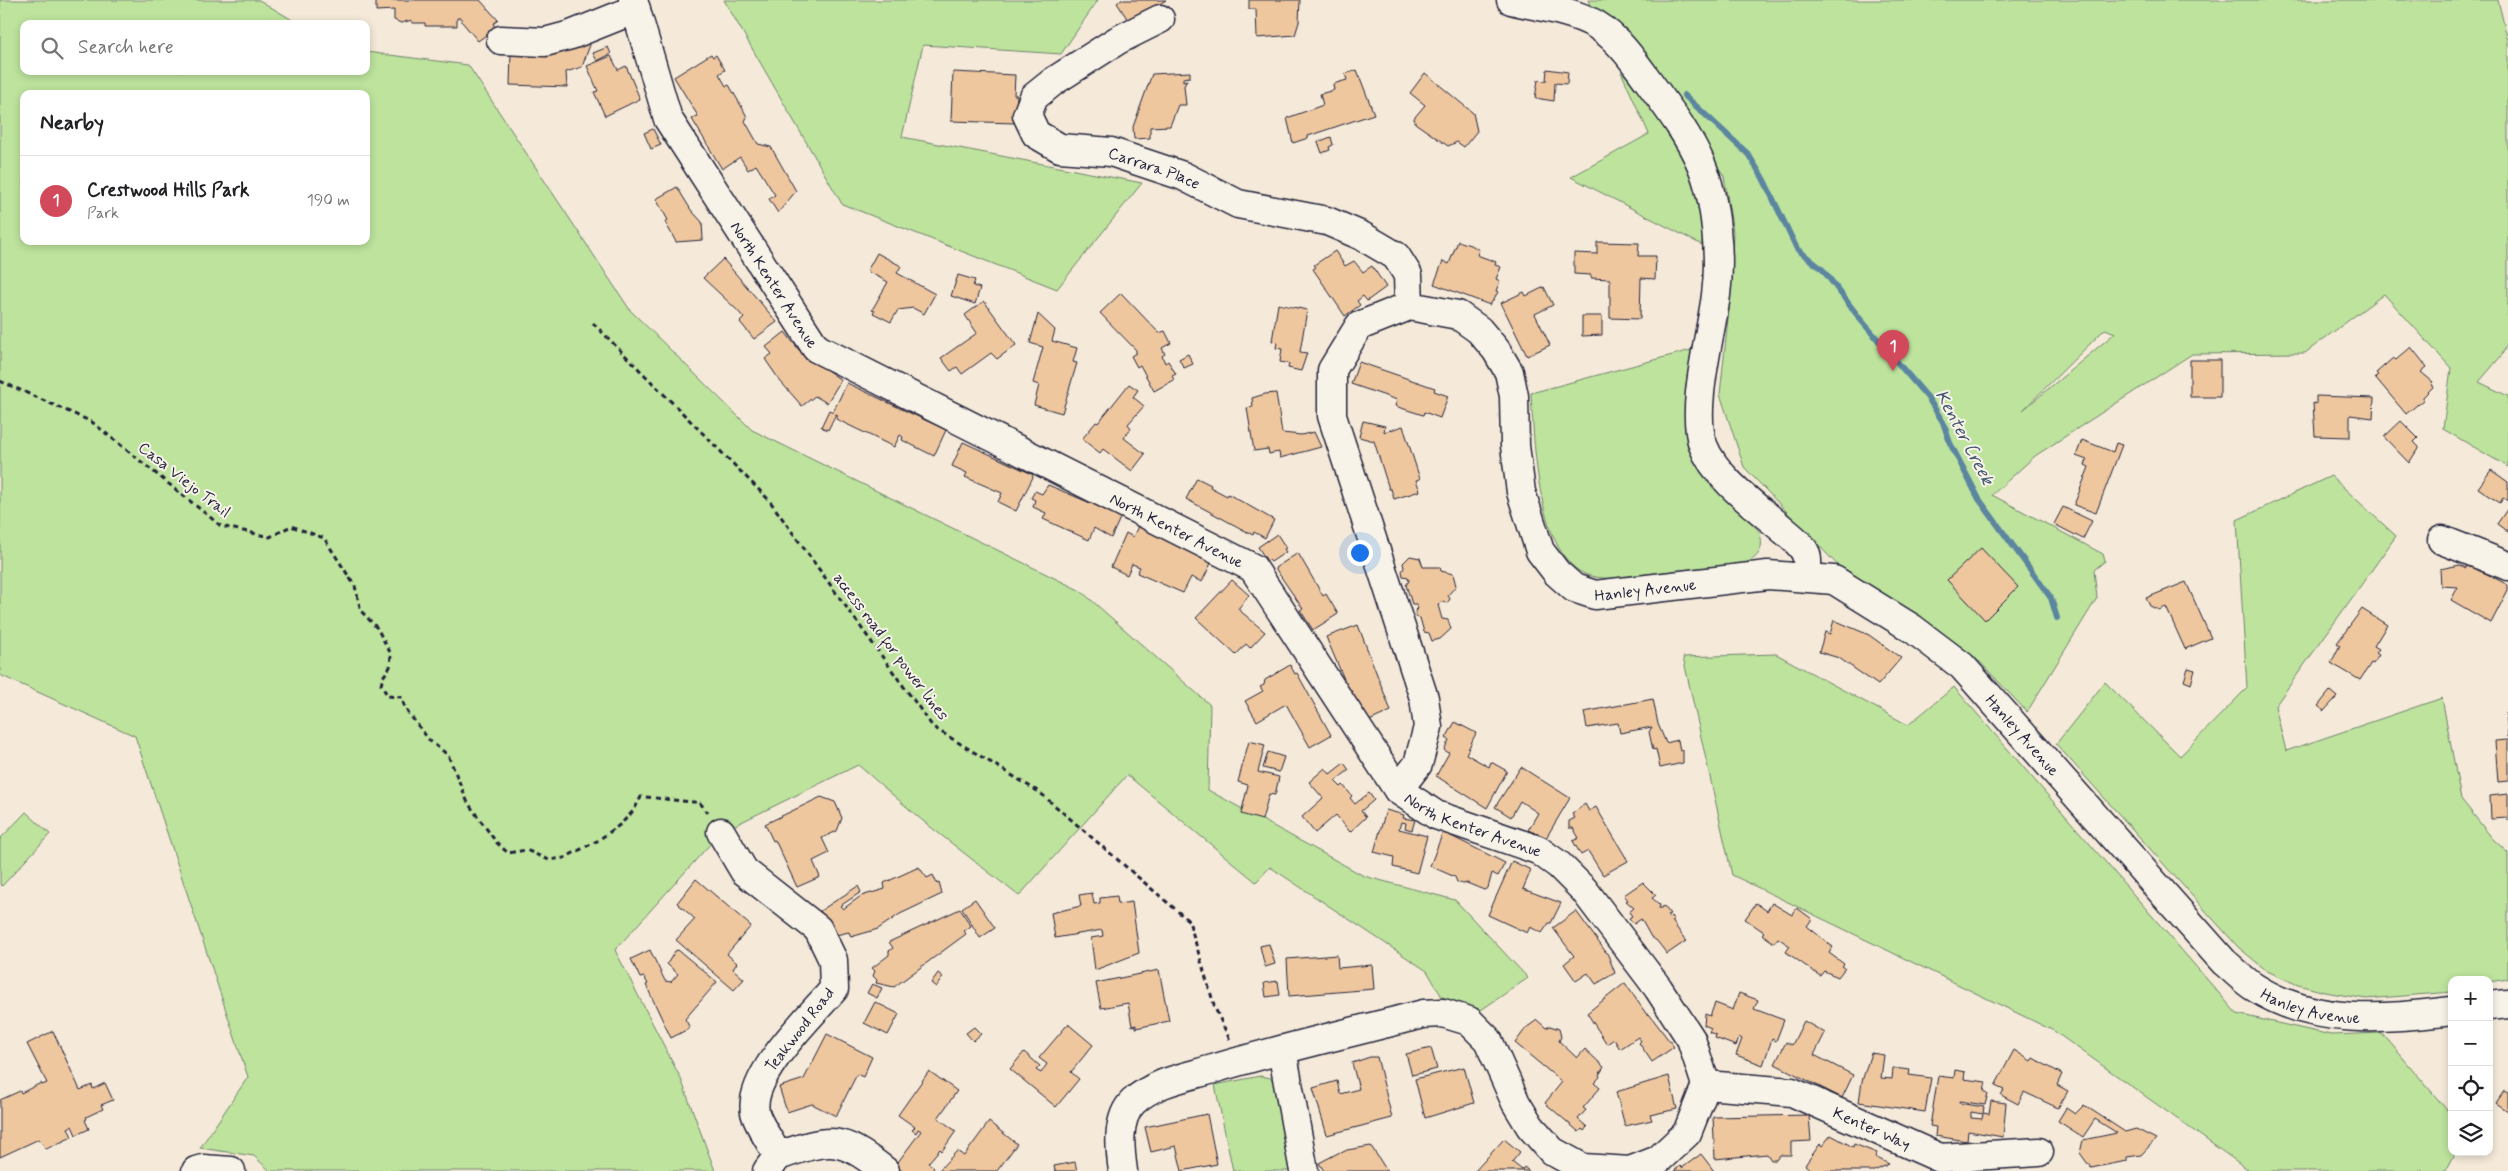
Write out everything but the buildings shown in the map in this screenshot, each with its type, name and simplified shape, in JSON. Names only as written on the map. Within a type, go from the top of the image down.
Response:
[{"type":"street","points":[[1511,0],[1574,15],[1594,24],[1614,38],[1674,115],[1698,158],[1711,203],[1718,267],[1716,294],[1700,402],[1703,443],[1710,459],[1737,490],[1797,542],[1806,555],[1807,577]]},
{"type":"street","points":[[501,40],[545,42],[571,35],[634,4]]},
{"type":"street","name":"North Kenter Avenue","points":[[634,4],[668,119],[816,348],[1253,568],[1398,790],[1436,815],[1538,850],[1559,865],[1584,890],[1658,988],[1691,1038],[1706,1085]]},
{"type":"street","name":"Carrara Place","points":[[1160,19],[1118,40],[1054,81],[1034,97],[1027,114],[1036,134],[1060,148],[1111,152],[1183,176],[1238,204],[1327,221],[1362,236],[1396,256],[1408,275],[1409,306]]},
{"type":"street","points":[[1398,790],[1418,764],[1428,727],[1424,698],[1332,416],[1332,370],[1359,326],[1409,306]]},
{"type":"street","name":"Hanley Avenue","points":[[1409,306],[1458,315],[1479,330],[1496,350],[1509,372],[1514,396],[1515,446],[1527,515],[1540,551],[1557,573],[1574,588],[1596,595],[1768,575],[1834,580],[1913,629],[1962,666],[2224,962],[2253,986],[2277,1000],[2305,1011],[2330,1015],[2363,1018],[2448,1011]]},
{"type":"street","points":[[2442,540],[2508,566]]},
{"type":"street","name":"Teakwood Road","points":[[721,832],[744,871],[818,929],[834,960],[834,989],[766,1069],[756,1094],[754,1112],[773,1163]]},
{"type":"street","points":[[2493,1006],[2508,1004]]},
{"type":"street","points":[[1124,1171],[1119,1144],[1122,1124],[1132,1103],[1156,1086],[1240,1061],[1423,1014],[1443,1013],[1469,1021],[1488,1040],[1516,1103],[1530,1126],[1552,1151],[1583,1168],[1630,1171],[1658,1160],[1687,1133],[1706,1085]]},
{"type":"street","points":[[1282,1050],[1304,1171]]},
{"type":"street","name":"Kenter Way","points":[[1706,1085],[1792,1092],[1940,1158],[2039,1152]]},
{"type":"street","points":[[773,1163],[820,1142],[844,1144],[865,1155],[885,1171]]},
{"type":"street","points":[[196,1171],[202,1169],[231,1171]]},
{"type":"path","name":"access road for power lines","points":[[593,322],[769,500],[933,728],[1039,792],[1189,921],[1215,1008],[1240,1061]]},
{"type":"path","name":"Casa Viejo Trail","points":[[0,381],[92,422],[221,526],[270,537],[291,526],[324,538],[356,586],[361,611],[377,628],[391,654],[390,667],[383,677],[381,685],[384,692],[388,696],[401,697],[406,710],[430,741],[448,755],[468,803],[496,842],[508,853],[526,850],[549,860],[564,858],[597,841],[620,824],[634,810],[641,797],[646,795],[656,799],[700,804],[721,832]]},
{"type":"green space","points":[[0,0],[259,0],[292,20],[20,20],[20,75],[370,75],[370,53],[468,65],[630,310],[752,430],[1081,591],[1210,705],[1208,790],[1364,876],[1455,900],[1528,978],[1481,1010],[1442,997],[1427,971],[1270,867],[1256,882],[1127,775],[1019,896],[923,821],[858,765],[721,832],[615,950],[681,1079],[715,1171],[270,1171],[254,1156],[200,1148],[248,1077],[135,736],[0,675]]},
{"type":"green space","points":[[724,0],[1098,0],[1061,54],[923,45],[902,137],[1142,183],[1057,289],[842,204]]},
{"type":"green space","points":[[1588,0],[2498,0],[2508,41],[2508,341],[2502,355],[2479,382],[2508,396],[2508,467],[2443,429],[2451,368],[2384,294],[2305,353],[2192,354],[2035,456],[1992,495],[2103,554],[2105,561],[2094,570],[2097,598],[2027,712],[1980,662],[1846,574],[1744,467],[1720,394],[1731,291],[1733,232],[1724,176],[1639,45],[1599,24]],"holes":[[[2105,329],[2115,333],[2023,410]]]},
{"type":"green space","points":[[1621,72],[1638,85],[1695,169],[1703,232],[1702,245],[1571,177],[1649,134]]},
{"type":"green space","points":[[1691,350],[1687,390],[1720,489],[1759,531],[1761,536],[1760,551],[1758,555],[1745,563],[1619,578],[1590,576],[1572,565],[1558,547],[1548,523],[1541,496],[1537,467],[1531,393]]},
{"type":"green space","points":[[2331,476],[2396,536],[2275,706],[2286,751],[2442,698],[2461,799],[2492,838],[2508,853],[2508,979],[2493,981],[2493,976],[2448,976],[2448,992],[2366,999],[2298,985],[2267,971],[2238,947],[2056,744],[2105,682],[2180,756],[2247,688],[2237,520]]},
{"type":"green space","points":[[1776,654],[1908,725],[1954,687],[2237,1014],[2331,1035],[2382,1033],[2448,1111],[2448,1156],[2454,1156],[2446,1171],[2250,1171],[2054,1031],[1732,875],[1683,657]]},
{"type":"green space","points":[[26,812],[50,834],[2,886],[0,884],[0,839]]},
{"type":"green space","points":[[1260,1076],[1271,1078],[1277,1090],[1293,1171],[1233,1171],[1215,1085]]},
{"type":"waterway","name":"Kenter Creek","points":[[1684,95],[1748,154],[1763,178],[1797,249],[1823,270],[1861,320],[1928,398],[1943,422],[1950,443],[1979,499],[2051,598],[2057,618]]},
{"type":"place","name":"Crestwood Hills Park","points":[[1893,371]]}]
